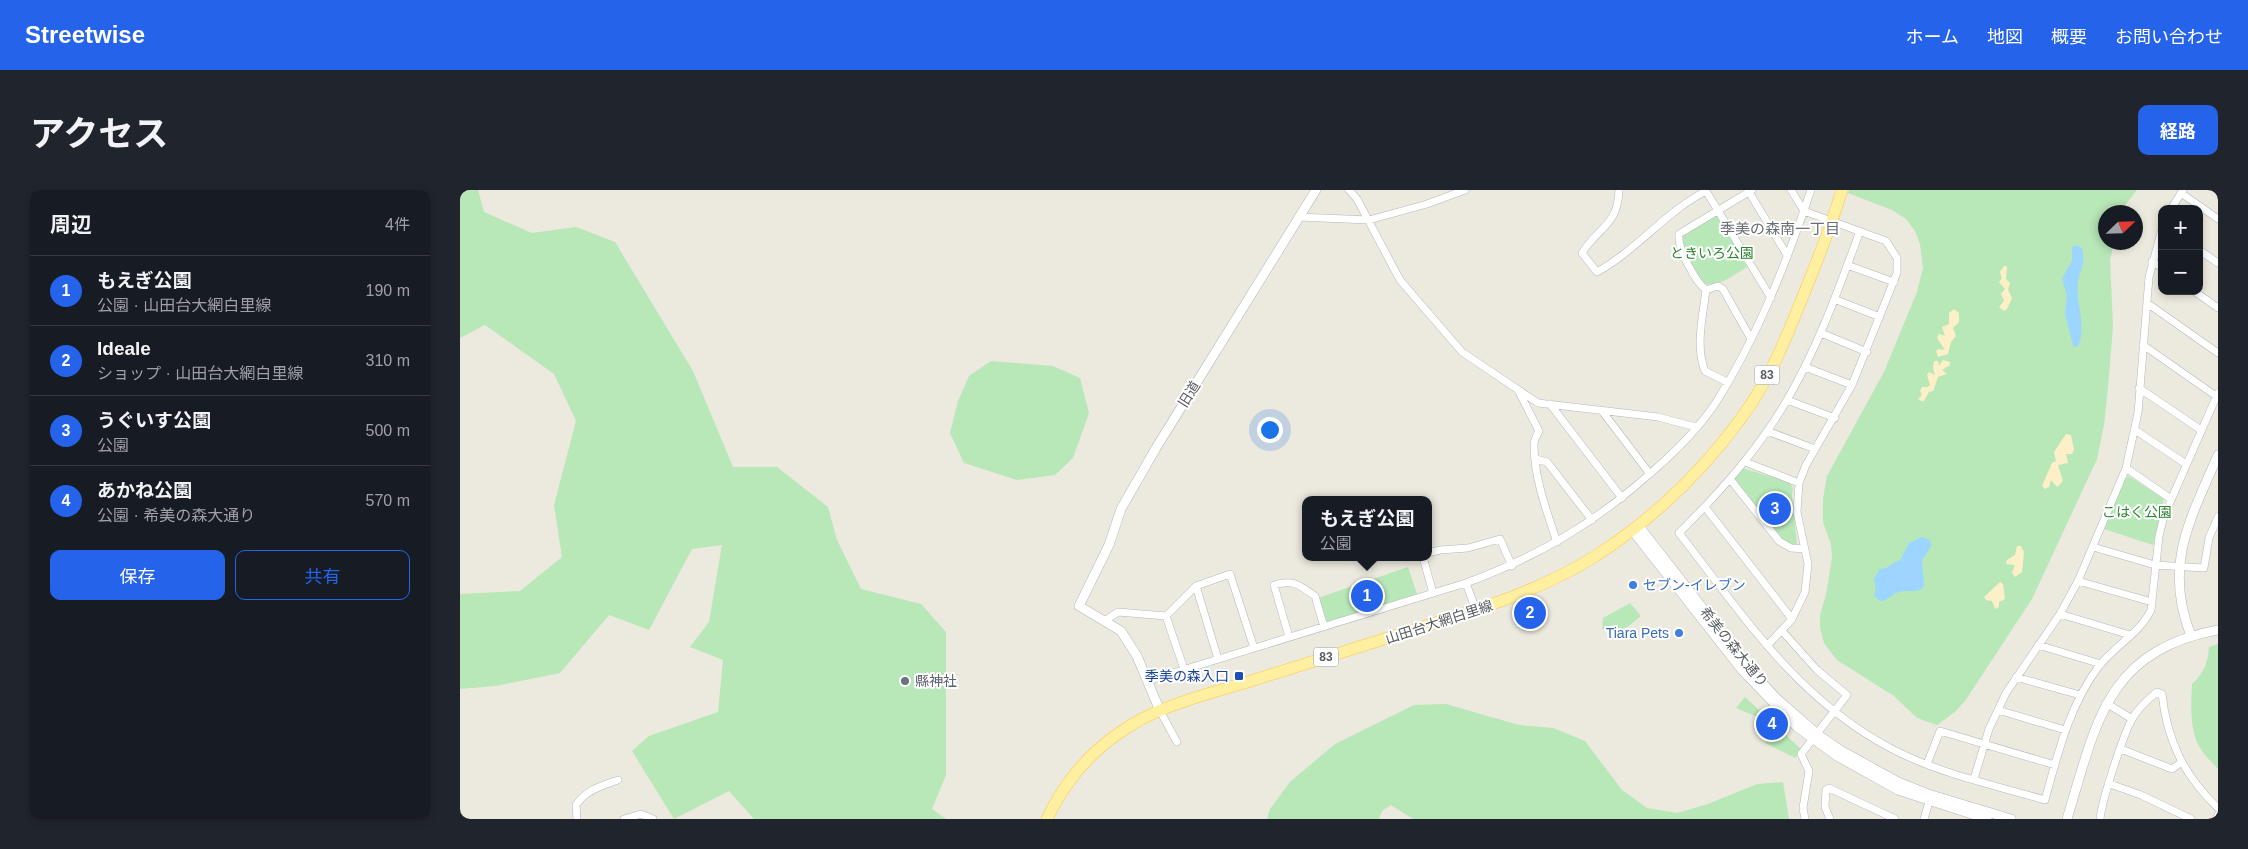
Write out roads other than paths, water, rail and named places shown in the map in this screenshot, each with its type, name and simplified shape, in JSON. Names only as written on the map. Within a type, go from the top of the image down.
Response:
[{"type":"main road","name":"山田台大網白里線","points":[[1047,819],[1072,778],[1094,753],[1119,733],[1160,711],[1504,601],[1558,576],[1596,555],[1635,528],[1696,474],[1744,415],[1779,352],[1833,221],[1842,190]]},
{"type":"street","name":"旧道","points":[[1106,620],[1079,606],[1109,545],[1126,502],[1316,190]]},
{"type":"street","points":[[1349,190],[1357,199],[1369,220],[1400,280],[1462,352],[1538,402],[1658,417],[1696,427]]},
{"type":"street","points":[[1298,217],[1369,220],[1427,204],[1465,190]]},
{"type":"street","points":[[1619,190],[1617,208],[1609,224],[1582,253],[1597,272],[1629,251],[1687,201],[1706,191],[1771,298]]},
{"type":"street","points":[[1767,646],[1783,632],[1792,619],[1801,603],[1807,579],[1805,549],[1797,512],[1799,483],[1806,465],[1835,418],[1852,385],[1867,352],[1898,267],[1894,251],[1886,241],[1804,211],[1791,190]]},
{"type":"street","points":[[1147,681],[1466,583],[1512,566],[1557,542],[1622,498],[1678,449],[1714,405],[1751,339],[1771,298],[1811,190]]},
{"type":"street","points":[[1728,382],[1705,371],[1701,361],[1700,346],[1706,290],[1681,252],[1678,241],[1679,234],[1751,191],[1787,255]]},
{"type":"street","points":[[2174,205],[2182,192],[2218,219]]},
{"type":"street","points":[[1860,231],[1820,333],[1805,367],[1787,400],[1745,462],[1679,533],[1767,646],[1800,682],[1834,712],[1872,738],[1928,764],[2045,800],[2065,730],[2080,695],[2101,664],[2146,621],[2152,602],[2159,536],[2171,499],[2217,394],[2144,346]]},
{"type":"street","points":[[1974,779],[1984,744],[1998,710],[2016,677],[2060,614],[2078,581],[2126,468],[2135,430],[2152,262],[2158,242]]},
{"type":"street","points":[[2203,253],[2218,263]]},
{"type":"street","points":[[2152,262],[2158,266]]},
{"type":"street","points":[[1847,265],[1894,282]]},
{"type":"street","points":[[1706,290],[1718,286],[1723,289],[1751,339]]},
{"type":"street","points":[[2200,295],[2218,308]]},
{"type":"street","points":[[1834,299],[1880,317]]},
{"type":"street","points":[[2147,303],[2218,353]]},
{"type":"street","points":[[1820,333],[1867,352]]},
{"type":"street","points":[[1805,367],[1852,385]]},
{"type":"street","points":[[1516,388],[1540,431],[1533,444],[1543,500],[1557,542]]},
{"type":"street","points":[[2139,388],[2201,430]]},
{"type":"street","points":[[1526,404],[1528,399],[1533,399]]},
{"type":"street","points":[[1787,400],[1835,418]]},
{"type":"street","points":[[1550,404],[1622,498]]},
{"type":"street","points":[[1602,411],[1650,474]]},
{"type":"street","points":[[2135,430],[2186,464]]},
{"type":"street","points":[[1767,431],[1815,449]]},
{"type":"street","points":[[2192,636],[2183,614],[2179,567],[2186,530],[2218,455]]},
{"type":"street","points":[[1536,459],[1547,462],[1592,520]]},
{"type":"street","points":[[1745,462],[1799,483]]},
{"type":"street","points":[[2126,468],[2171,499]]},
{"type":"street","points":[[1730,479],[1779,541],[1791,548],[1805,549]]},
{"type":"street","points":[[1705,507],[1792,619]]},
{"type":"street","points":[[2093,547],[2155,565],[2204,568],[2209,538],[2218,517]]},
{"type":"street","name":"希美の森大通り","points":[[1635,528],[1717,632],[1814,736],[1870,776],[1929,802],[1986,819]]},
{"type":"street","points":[[1432,552],[1468,548],[1500,539],[1512,566]]},
{"type":"street","points":[[1424,561],[1433,593]]},
{"type":"street","points":[[1177,742],[1160,711],[1129,642],[1120,631],[1106,620],[1118,612],[1166,616],[1196,586],[1230,574],[1254,648]]},
{"type":"street","points":[[1289,637],[1274,585],[1286,581],[1297,584],[1315,596],[1324,627]]},
{"type":"street","points":[[2078,581],[2152,602]]},
{"type":"street","points":[[1466,583],[1476,610]]},
{"type":"street","points":[[1196,586],[1218,659]]},
{"type":"street","points":[[2060,614],[2130,635]]},
{"type":"street","points":[[1166,616],[1184,670]]},
{"type":"street","points":[[2067,819],[2093,732],[2106,703],[2123,680],[2142,662],[2168,646],[2192,636],[2218,630]]},
{"type":"street","points":[[1783,632],[1817,670],[1847,695],[1801,754],[1809,767],[1803,808],[1806,819]]},
{"type":"street","points":[[2038,645],[2101,664]]},
{"type":"street","points":[[2016,677],[2080,695]]},
{"type":"street","points":[[2100,819],[2132,719],[2157,692],[2162,694],[2168,733],[2182,762],[2201,791],[2218,808]]},
{"type":"street","points":[[2106,703],[2132,719]]},
{"type":"street","points":[[1998,710],[2065,730]]},
{"type":"street","points":[[1928,764],[1940,732],[2055,765]]},
{"type":"street","name":"希美の森大通り","points":[[1814,736],[1898,782],[1928,794],[2011,819]]},
{"type":"street","points":[[2121,749],[2172,769],[2182,762]]},
{"type":"street","points":[[578,819],[576,805],[581,798],[589,791],[618,780]]},
{"type":"street","points":[[2110,784],[2141,795],[2191,819]]},
{"type":"street","points":[[1830,819],[1825,807],[1826,790],[1829,788],[1888,818],[1895,819]]},
{"type":"street","points":[[1924,819],[1929,802]]},
{"type":"street","points":[[624,819],[641,814],[653,819]]},
{"type":"street","points":[[2216,819],[2218,815]]},
{"type":"water","points":[[2076,245],[2082,248],[2083,258],[2078,282],[2081,333],[2077,347],[2073,346],[2065,314],[2067,295],[2062,279],[2072,260],[2072,247]]},
{"type":"water","points":[[1922,537],[1930,540],[1931,545],[1922,562],[1923,588],[1916,591],[1899,592],[1880,601],[1874,595],[1876,590],[1874,579],[1880,569],[1886,568],[1901,559],[1909,543]]},
{"type":"place","name":"うぐいす公園","points":[[1775,509]]},
{"type":"place","name":"セブン-イレブン","points":[[1633,585]]},
{"type":"place","name":"もえぎ公園","points":[[1367,596]]},
{"type":"place","name":"Ideale","points":[[1530,613]]},
{"type":"place","name":"Tiara Pets","points":[[1679,633]]},
{"type":"place","name":"季美の森入口","points":[[1239,676]]},
{"type":"place","name":"縣神社","points":[[905,681]]},
{"type":"place","name":"あかね公園","points":[[1772,724]]},
{"type":"district","name":"季美の森南一丁目","points":[[1780,228]]},
{"type":"park label","name":"ときいろ公園","points":[[1712,253]]},
{"type":"park label","name":"こはく公園","points":[[2137,512]]}]
